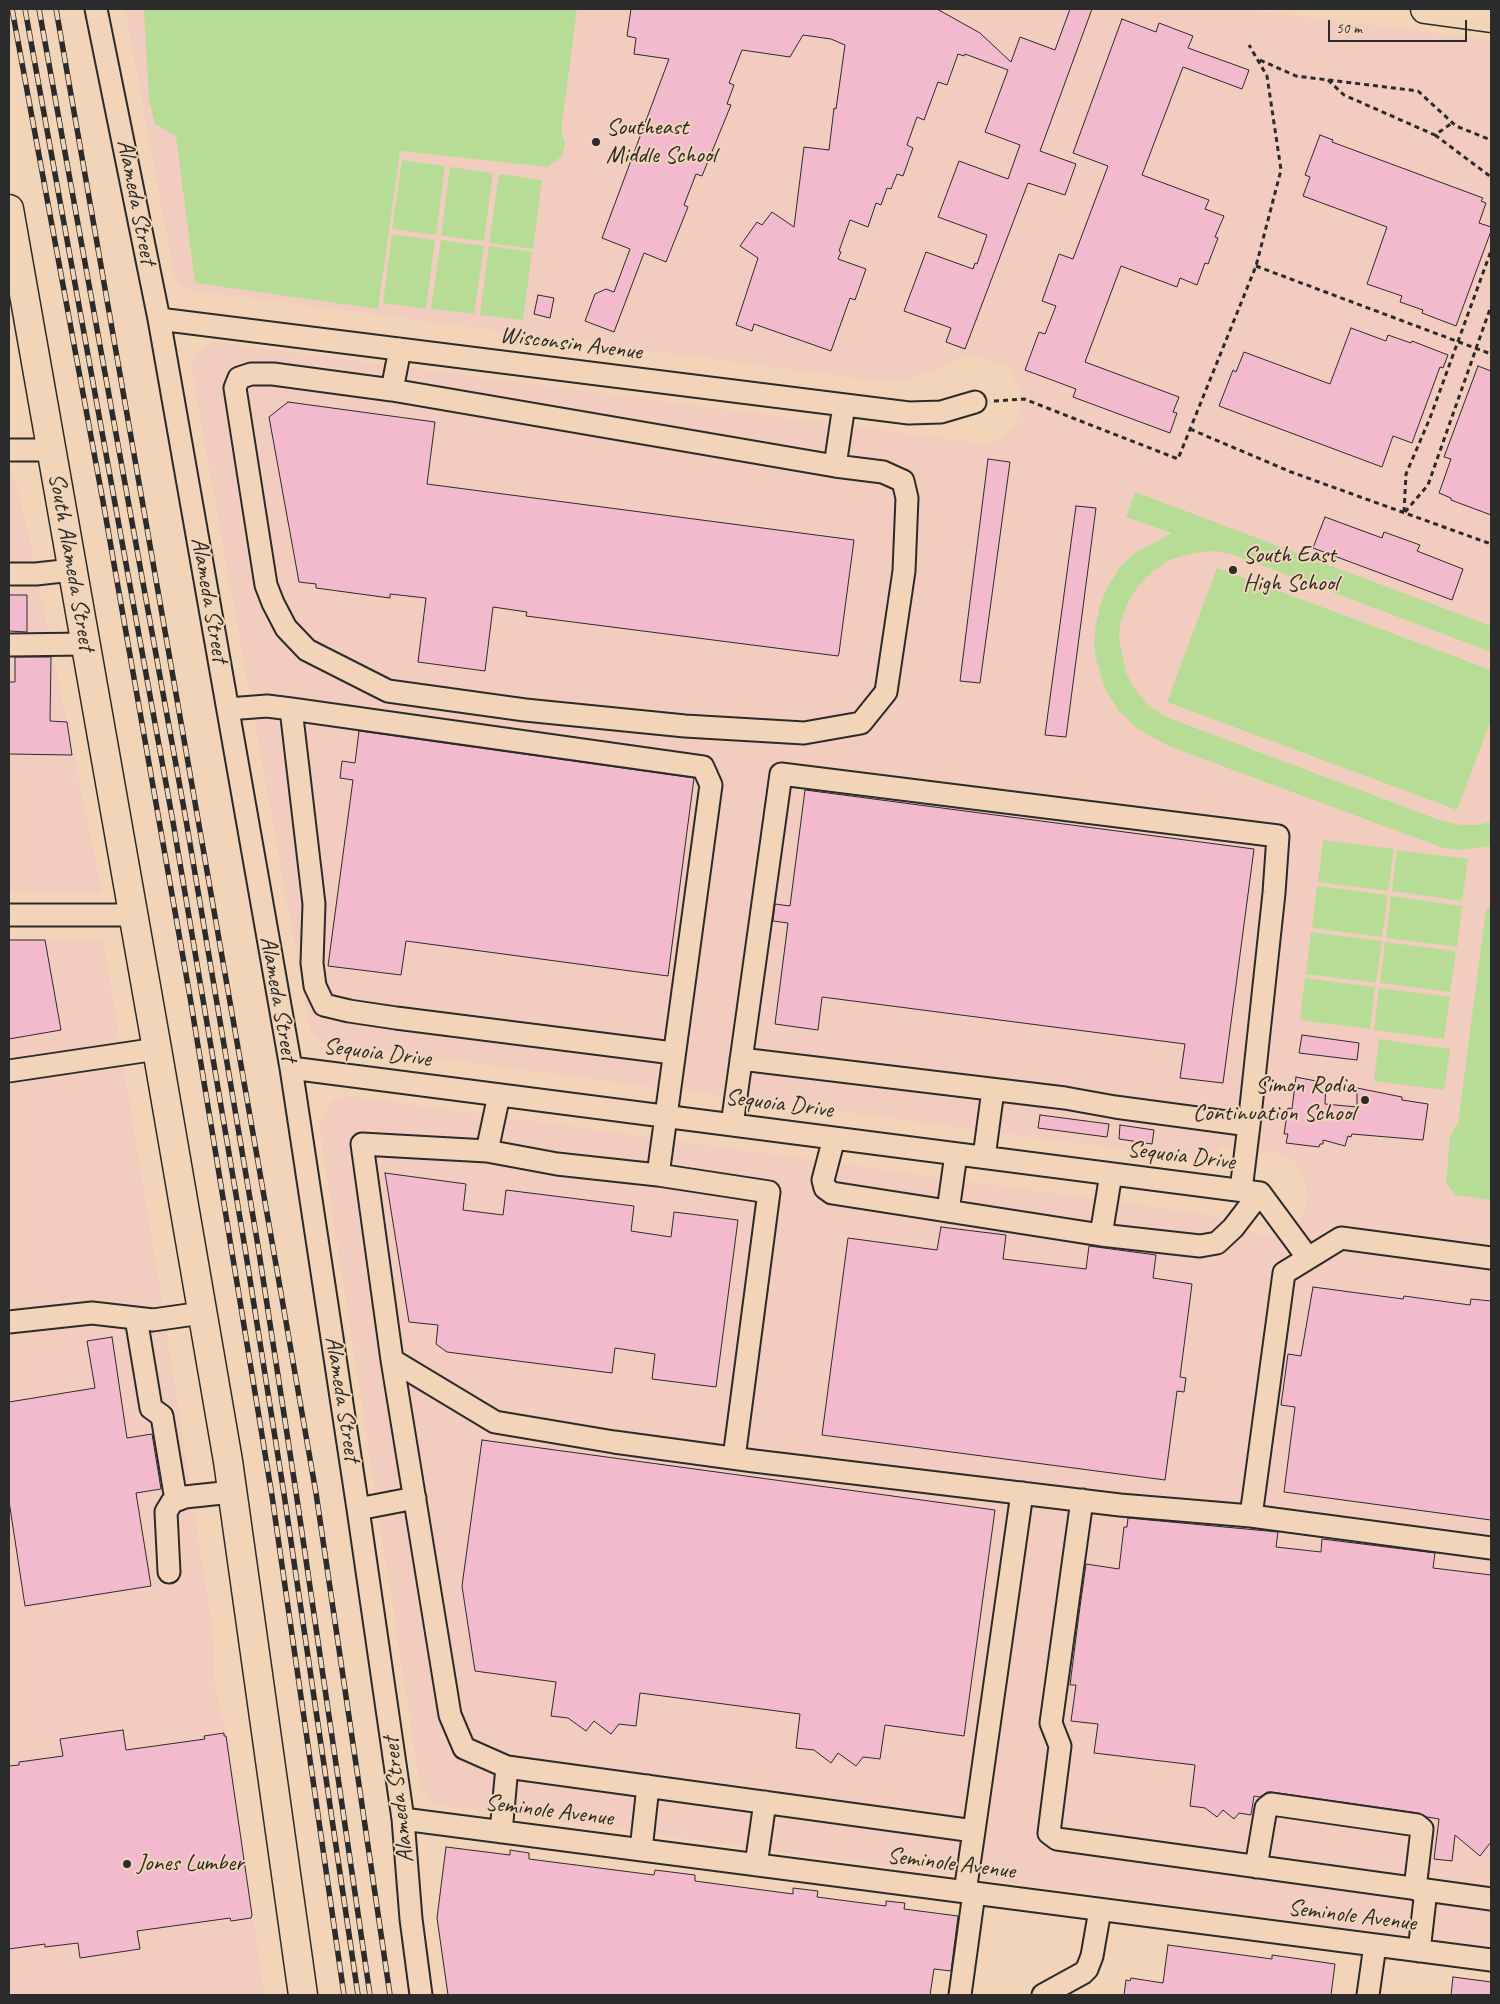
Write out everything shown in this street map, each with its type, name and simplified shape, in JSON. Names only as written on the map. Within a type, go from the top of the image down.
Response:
[{"type":"main road","points":[[1425,9],[1491,18]]},
{"type":"main road","name":"South Alameda Street","points":[[9,209],[133,915]]},
{"type":"main road","points":[[133,915],[232,1492],[303,1995]]},
{"type":"street","name":"Alameda Street","points":[[96,9],[160,319],[291,1068],[403,1819],[411,1919],[421,1995]]},
{"type":"street","name":"Wisconsin Avenue","points":[[160,319],[909,413],[941,412],[975,402]]},
{"type":"street","points":[[392,390],[400,349]]},
{"type":"street","points":[[250,374],[273,374],[392,390],[835,466],[883,472],[902,481],[907,498],[904,571],[886,692],[861,723],[804,733],[685,726],[525,710],[388,691],[307,650],[286,628],[266,585],[235,388],[239,378],[250,374]]},
{"type":"street","points":[[835,466],[844,405]]},
{"type":"street","points":[[9,450],[51,450]]},
{"type":"street","points":[[9,574],[36,574],[72,570]]},
{"type":"street","points":[[9,644],[85,644]]},
{"type":"street","points":[[228,709],[267,706],[703,767],[711,785],[673,1053],[658,1175]]},
{"type":"street","points":[[291,709],[314,904],[312,963],[315,986],[324,1005],[349,1011],[673,1053]]},
{"type":"street","points":[[732,1125],[781,774],[1278,836],[1274,893],[1249,1125],[1250,1192],[1232,1228],[1217,1243],[1200,1246],[1101,1235],[832,1193],[824,1188],[823,1180],[834,1138]]},
{"type":"street","points":[[9,914],[133,915]]},
{"type":"street","points":[[9,1071],[157,1049]]},
{"type":"street","points":[[741,1059],[993,1090],[1249,1125]]},
{"type":"street","name":"Sequoia Drive","points":[[291,1068],[1250,1192]]},
{"type":"street","points":[[984,1157],[993,1090]]},
{"type":"street","points":[[487,1151],[499,1095]]},
{"type":"street","points":[[734,1458],[769,1192],[658,1175],[557,1164],[487,1151],[362,1144],[392,1360],[450,1715],[464,1748],[507,1767],[974,1831]]},
{"type":"street","points":[[948,1211],[956,1154]]},
{"type":"street","points":[[1101,1235],[1111,1174]]},
{"type":"street","points":[[1250,1192],[1308,1258]]},
{"type":"street","points":[[1251,1516],[1284,1273],[1340,1238],[1491,1258]]},
{"type":"street","points":[[9,1322],[92,1312],[153,1320],[202,1313]]},
{"type":"street","points":[[136,1318],[151,1408],[162,1416],[176,1500]]},
{"type":"street","points":[[392,1360],[495,1422],[614,1442],[734,1458],[1120,1505],[1251,1516],[1491,1548]]},
{"type":"street","points":[[170,1572],[166,1512],[172,1502],[185,1497],[232,1492]]},
{"type":"street","points":[[960,1995],[974,1831],[1022,1493]]},
{"type":"street","points":[[358,1509],[415,1498]]},
{"type":"street","points":[[1082,1500],[1051,1723],[1060,1746],[1048,1833],[1057,1839],[1491,1899]]},
{"type":"street","points":[[502,1832],[507,1767]]},
{"type":"street","points":[[641,1850],[648,1786]]},
{"type":"street","points":[[756,1865],[765,1802]]},
{"type":"street","points":[[1256,1867],[1266,1808],[1271,1804],[1417,1825],[1422,1829],[1419,1951]]},
{"type":"street","name":"Seminole Avenue","points":[[403,1819],[1491,1960]]},
{"type":"street","points":[[1043,1995],[1083,1973],[1086,1969],[1092,1956],[1100,1910]]},
{"type":"street","points":[[1368,1995],[1375,1945]]},
{"type":"path","points":[[975,402],[1024,399],[1178,460],[1256,266],[1281,170],[1267,76],[1249,45]]},
{"type":"path","points":[[1258,59],[1296,76],[1418,91],[1456,126],[1491,140]]},
{"type":"path","points":[[1328,80],[1344,95],[1435,135],[1491,177]]},
{"type":"path","points":[[1435,135],[1452,123]]},
{"type":"path","points":[[1404,512],[1406,474],[1430,418],[1491,251]]},
{"type":"path","points":[[1256,266],[1491,354]]},
{"type":"path","points":[[1404,512],[1428,485],[1491,306]]},
{"type":"path","points":[[1190,429],[1291,472],[1491,544]]},
{"type":"shaded area","points":[[125,9],[1242,9],[1491,40],[1491,1948],[442,1806],[429,1801],[424,1794],[420,1786],[319,1125],[322,1114],[333,1101],[352,1096],[1212,1215],[1261,1236],[1273,1237],[1284,1235],[1294,1228],[1301,1219],[1307,1201],[1307,1193],[1302,1172],[1294,1163],[1281,1154],[1272,1152],[1219,1146],[1218,1159],[1206,1160],[327,1044],[321,1042],[313,1035],[310,1030],[191,367],[194,360],[205,347],[215,342],[989,444],[1004,436],[1016,424],[1020,408],[1019,390],[1010,372],[1003,365],[982,357],[970,356],[904,381],[877,381],[190,290],[179,285],[174,275]]},
{"type":"shaded area","points":[[9,472],[14,479],[28,532],[102,893],[9,892]]},
{"type":"shaded area","points":[[9,939],[103,939],[213,1632],[215,1687],[227,1732],[264,1995],[9,1995]]},
{"type":"green space","points":[[144,9],[577,9],[561,131],[565,143],[562,156],[548,167],[400,151],[378,309],[195,283],[176,136],[155,124],[149,100]]},
{"type":"green space","points":[[402,160],[445,166],[436,235],[392,229]]},
{"type":"green space","points":[[450,167],[493,173],[484,241],[441,236]]},
{"type":"green space","points":[[499,174],[542,180],[533,249],[489,243]]},
{"type":"green space","points":[[392,234],[435,240],[426,309],[383,303]]},
{"type":"green space","points":[[441,240],[484,246],[474,314],[431,309]]},
{"type":"green space","points":[[489,246],[532,252],[523,320],[480,315]]},
{"type":"green space","points":[[1135,492],[1491,626],[1491,652],[1231,554],[1216,551],[1194,553],[1169,560],[1152,572],[1138,586],[1128,602],[1120,624],[1119,640],[1126,672],[1133,687],[1149,706],[1166,717],[1442,821],[1461,825],[1477,825],[1491,822],[1491,846],[1460,850],[1443,848],[1171,747],[1139,730],[1119,711],[1106,691],[1097,663],[1094,645],[1100,606],[1107,588],[1120,567],[1135,553],[1172,533],[1126,517]]},
{"type":"green space","points":[[1217,568],[1491,670],[1491,720],[1457,810],[1167,702]]},
{"type":"green space","points":[[1323,840],[1394,849],[1388,891],[1318,882]]},
{"type":"green space","points":[[1397,850],[1468,859],[1462,901],[1392,891]]},
{"type":"green space","points":[[1317,886],[1388,895],[1382,937],[1312,928]]},
{"type":"green space","points":[[1391,896],[1462,906],[1457,947],[1386,938]]},
{"type":"green space","points":[[1491,906],[1491,1200],[1456,1195],[1446,1183],[1450,1137],[1458,1123],[1486,910]]},
{"type":"green space","points":[[1311,932],[1382,941],[1376,983],[1306,974]]},
{"type":"green space","points":[[1385,942],[1456,951],[1450,992],[1380,983]]},
{"type":"green space","points":[[1305,978],[1375,987],[1370,1029],[1300,1020]]},
{"type":"green space","points":[[1379,988],[1450,997],[1444,1039],[1374,1030]]},
{"type":"green space","points":[[1379,1039],[1450,1049],[1444,1090],[1374,1081]]},
{"type":"building","points":[[631,9],[937,9],[980,33],[1011,62],[1020,37],[1055,50],[1070,9],[1092,9],[1040,151],[1076,164],[1065,195],[1028,183],[965,349],[946,342],[951,328],[904,311],[926,252],[973,269],[975,263],[977,264],[987,235],[938,217],[959,161],[1008,179],[1020,145],[985,132],[1008,70],[965,54],[964,56],[958,54],[947,85],[938,82],[924,120],[917,117],[907,145],[913,148],[903,176],[897,174],[891,189],[887,188],[881,205],[876,203],[868,227],[850,220],[838,259],[866,269],[855,300],[850,298],[831,351],[754,324],[752,331],[736,325],[758,258],[740,246],[757,222],[762,225],[772,212],[794,227],[804,147],[829,150],[845,45],[831,39],[803,35],[790,57],[742,50],[729,83],[734,85],[727,104],[731,105],[702,176],[696,174],[684,205],[688,207],[666,262],[644,253],[614,332],[585,321],[595,294],[606,289],[614,292],[630,249],[602,238],[669,59],[634,54],[636,38],[627,36]]},
{"type":"building","points":[[1122,19],[1156,32],[1159,23],[1193,36],[1188,48],[1249,70],[1242,89],[1183,67],[1142,175],[1209,200],[1205,209],[1224,216],[1215,237],[1218,238],[1208,264],[1205,263],[1197,285],[1180,278],[1177,287],[1121,266],[1085,362],[1179,397],[1173,412],[1177,413],[1170,433],[1073,397],[1076,389],[1025,370],[1039,332],[1045,334],[1056,306],[1042,301],[1059,254],[1073,259],[1108,166],[1073,153]]},
{"type":"building","points":[[1320,135],[1333,140],[1332,142],[1483,198],[1481,201],[1486,203],[1479,223],[1491,227],[1491,231],[1456,326],[1422,313],[1423,310],[1400,302],[1402,296],[1367,284],[1387,227],[1303,196],[1310,177],[1305,175]]},
{"type":"building","points":[[538,295],[554,298],[550,318],[534,314]]},
{"type":"building","points":[[1351,328],[1386,341],[1388,335],[1411,343],[1412,341],[1448,355],[1443,368],[1440,367],[1412,443],[1393,436],[1382,467],[1219,406],[1233,370],[1236,372],[1244,352],[1330,384]]},
{"type":"building","points":[[1478,366],[1491,371],[1491,515],[1451,500],[1451,498],[1439,493],[1451,459],[1444,457]]},
{"type":"building","points":[[288,402],[435,422],[427,484],[854,540],[838,656],[526,616],[527,612],[493,607],[485,671],[418,662],[426,598],[390,594],[390,598],[316,588],[316,584],[299,582],[269,417]]},
{"type":"building","points":[[988,459],[1010,462],[980,683],[960,681]]},
{"type":"building","points":[[1076,506],[1096,508],[1066,737],[1045,735]]},
{"type":"building","points":[[1325,517],[1382,538],[1384,532],[1420,545],[1417,551],[1463,569],[1452,600],[1313,548]]},
{"type":"building","points":[[9,595],[27,595],[27,632],[9,631]]},
{"type":"building","points":[[15,657],[51,657],[50,721],[67,722],[72,755],[9,754],[9,682],[15,682]]},
{"type":"building","points":[[359,731],[694,778],[668,976],[406,941],[401,975],[328,966],[353,780],[340,778],[342,761],[355,763]]},
{"type":"building","points":[[805,790],[1254,849],[1223,1083],[1180,1078],[1185,1044],[822,997],[818,1030],[775,1024],[788,923],[773,921],[775,904],[790,906]]},
{"type":"building","points":[[9,940],[45,940],[61,1030],[9,1039]]},
{"type":"building","points":[[1302,1035],[1359,1043],[1357,1060],[1299,1053]]},
{"type":"building","points":[[1296,1077],[1326,1083],[1325,1104],[1357,1107],[1357,1088],[1402,1097],[1402,1100],[1428,1104],[1423,1140],[1352,1134],[1351,1137],[1348,1136],[1345,1146],[1323,1140],[1323,1144],[1320,1144],[1319,1147],[1286,1143],[1288,1134],[1284,1134],[1288,1108],[1292,1109]]},
{"type":"building","points":[[1040,1115],[1109,1124],[1107,1137],[1038,1128]]},
{"type":"building","points":[[1120,1125],[1154,1130],[1152,1144],[1119,1139]]},
{"type":"building","points":[[385,1173],[466,1184],[463,1210],[503,1215],[506,1190],[634,1206],[631,1231],[671,1237],[674,1212],[738,1220],[716,1387],[652,1379],[655,1354],[615,1348],[612,1373],[447,1352],[436,1344],[438,1325],[409,1322]]},
{"type":"building","points":[[941,1227],[1006,1235],[1003,1259],[1086,1269],[1089,1246],[1156,1255],[1153,1278],[1192,1284],[1180,1377],[1186,1378],[1184,1392],[1177,1391],[1165,1480],[822,1435],[848,1238],[937,1250]]},
{"type":"building","points":[[1313,1287],[1403,1299],[1404,1296],[1470,1305],[1471,1299],[1491,1301],[1491,1520],[1284,1492],[1295,1407],[1281,1405],[1288,1354],[1301,1356]]},
{"type":"building","points":[[112,1337],[127,1438],[152,1434],[161,1489],[136,1493],[151,1586],[25,1606],[9,1501],[9,1402],[95,1388],[87,1341]]},
{"type":"building","points":[[482,1440],[995,1510],[964,1736],[885,1725],[880,1759],[863,1757],[856,1766],[838,1753],[831,1763],[814,1750],[796,1748],[800,1714],[640,1693],[636,1726],[619,1724],[611,1734],[594,1721],[586,1731],[568,1718],[551,1716],[556,1682],[475,1671],[462,1586]]},
{"type":"building","points":[[1128,1518],[1278,1532],[1276,1547],[1321,1552],[1322,1539],[1435,1553],[1433,1568],[1491,1575],[1491,1842],[1480,1856],[1455,1835],[1452,1861],[1434,1859],[1439,1819],[1427,1817],[1419,1813],[1267,1792],[1260,1797],[1254,1796],[1251,1815],[1239,1813],[1234,1819],[1223,1810],[1217,1817],[1205,1808],[1190,1806],[1195,1765],[1094,1753],[1098,1724],[1071,1721],[1076,1685],[1070,1685],[1086,1564],[1119,1569],[1124,1527],[1127,1527]]},
{"type":"building","points":[[123,1730],[126,1750],[205,1739],[204,1736],[224,1733],[224,1736],[226,1736],[251,1918],[231,1921],[230,1918],[137,1931],[140,1949],[80,1958],[78,1943],[45,1947],[45,1944],[9,1949],[9,1766],[19,1765],[19,1762],[63,1756],[60,1739]]},
{"type":"building","points":[[446,1847],[510,1855],[510,1850],[529,1853],[529,1859],[654,1875],[655,1870],[695,1875],[695,1881],[793,1894],[793,1888],[818,1891],[817,1897],[886,1906],[886,1901],[905,1903],[904,1909],[958,1916],[951,1971],[934,1969],[930,1995],[448,1995],[437,1918]]},
{"type":"building","points":[[1168,1945],[1272,1959],[1272,1955],[1335,1964],[1331,1995],[1124,1995],[1126,1980],[1130,1981],[1131,1978],[1163,1983]]},
{"type":"building","points":[[1453,1977],[1491,1982],[1491,1995],[1451,1995]]},
{"type":"railway","points":[[12,9],[104,507],[190,997],[272,1496],[344,1995]]},
{"type":"railway","points":[[25,9],[173,822],[245,1248],[284,1494],[358,1995]]},
{"type":"railway","points":[[39,9],[186,820],[258,1246],[370,1995]]},
{"type":"railway","points":[[56,9],[316,1493],[390,1995]]},
{"type":"place","name":"Southeast Middle School","points":[[596,142]]},
{"type":"place","name":"South East High School","points":[[1233,570]]},
{"type":"place","name":"Simon Rodia Continuation School","points":[[1365,1100]]},
{"type":"place","name":"Jones Lumber","points":[[127,1864]]}]
